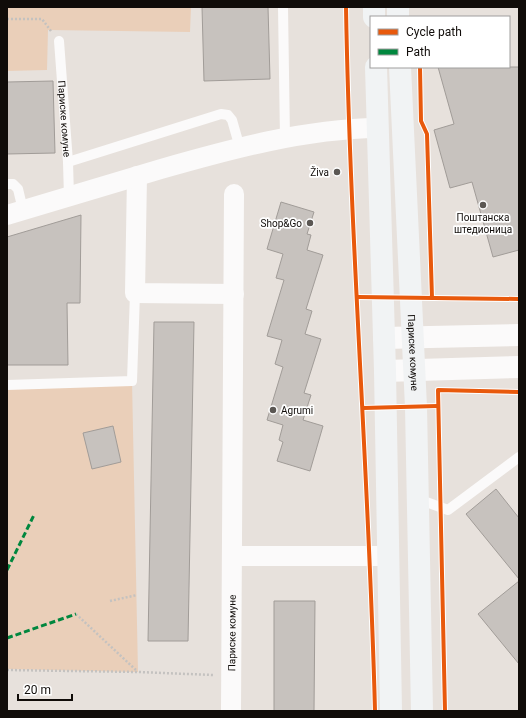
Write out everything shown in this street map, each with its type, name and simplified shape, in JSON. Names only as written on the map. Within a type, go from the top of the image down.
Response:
[{"type":"main road","points":[[376,68],[385,371],[387,556],[391,711]]},
{"type":"main road","name":"Париске комуне","points":[[400,68],[415,371],[422,711]]},
{"type":"street","points":[[15,213],[137,176],[240,148],[349,128],[378,128]]},
{"type":"street","points":[[137,176],[135,293],[234,294]]},
{"type":"street","name":"Париске комуне","points":[[231,711],[234,194]]},
{"type":"street","points":[[384,338],[519,335]]},
{"type":"street","points":[[385,371],[519,367]]},
{"type":"street","points":[[232,556],[387,556]]},
{"type":"lane","points":[[283,7],[285,139]]},
{"type":"lane","name":"Париске комуне","points":[[59,41],[68,162],[69,197]]},
{"type":"lane","points":[[68,162],[220,114],[228,115],[232,120],[240,148]]},
{"type":"lane","points":[[7,184],[13,184],[18,190],[15,213]]},
{"type":"lane","points":[[7,385],[132,381],[135,293]]},
{"type":"lane","points":[[418,499],[448,510],[519,457]]},
{"type":"path","points":[[7,19],[42,20],[59,41]]},
{"type":"path","points":[[110,601],[137,595]]},
{"type":"path","points":[[76,614],[138,672]]},
{"type":"path","points":[[7,670],[138,672],[232,676]]},
{"type":"shaded area","points":[[7,7],[191,7],[190,32],[48,30],[47,70],[7,71]]},
{"type":"shaded area","points":[[132,381],[138,672],[7,669],[7,382]]},
{"type":"building","points":[[202,7],[268,7],[270,79],[204,81]]},
{"type":"building","points":[[519,67],[519,250],[493,257],[472,182],[450,188],[434,130],[454,124],[438,68]]},
{"type":"building","points":[[53,81],[55,153],[7,154],[7,82]]},
{"type":"building","points":[[281,202],[314,212],[307,234],[311,235],[307,250],[323,255],[306,309],[312,311],[305,334],[321,339],[304,393],[311,395],[303,420],[323,426],[310,471],[277,461],[283,442],[279,440],[283,425],[267,420],[283,367],[275,364],[282,340],[267,336],[284,280],[276,278],[283,254],[267,249]]},
{"type":"building","points":[[81,215],[80,303],[67,303],[68,365],[7,365],[7,237]]},
{"type":"building","points":[[154,322],[194,322],[188,641],[148,641]]},
{"type":"building","points":[[113,426],[121,462],[92,469],[83,433]]},
{"type":"building","points":[[496,489],[519,518],[519,579],[466,514]]},
{"type":"building","points":[[519,581],[519,664],[478,614]]},
{"type":"building","points":[[274,601],[315,601],[314,711],[274,711]]},
{"type":"marked path","points":[[7,570],[34,515]]},
{"type":"marked path","points":[[7,638],[76,614]]},
{"type":"cycle path","points":[[346,7],[351,183],[375,711]]},
{"type":"cycle path","points":[[420,68],[421,121],[427,134],[432,298]]},
{"type":"cycle path","points":[[358,297],[519,299]]},
{"type":"cycle path","points":[[445,711],[438,390],[519,392]]},
{"type":"cycle path","points":[[363,408],[438,406]]},
{"type":"place","name":"Živa","points":[[337,172]]},
{"type":"place","name":"Поштанска штедионица","points":[[483,205]]},
{"type":"place","name":"Shop&Go","points":[[310,223]]},
{"type":"place","name":"Agrumi","points":[[273,410]]}]
